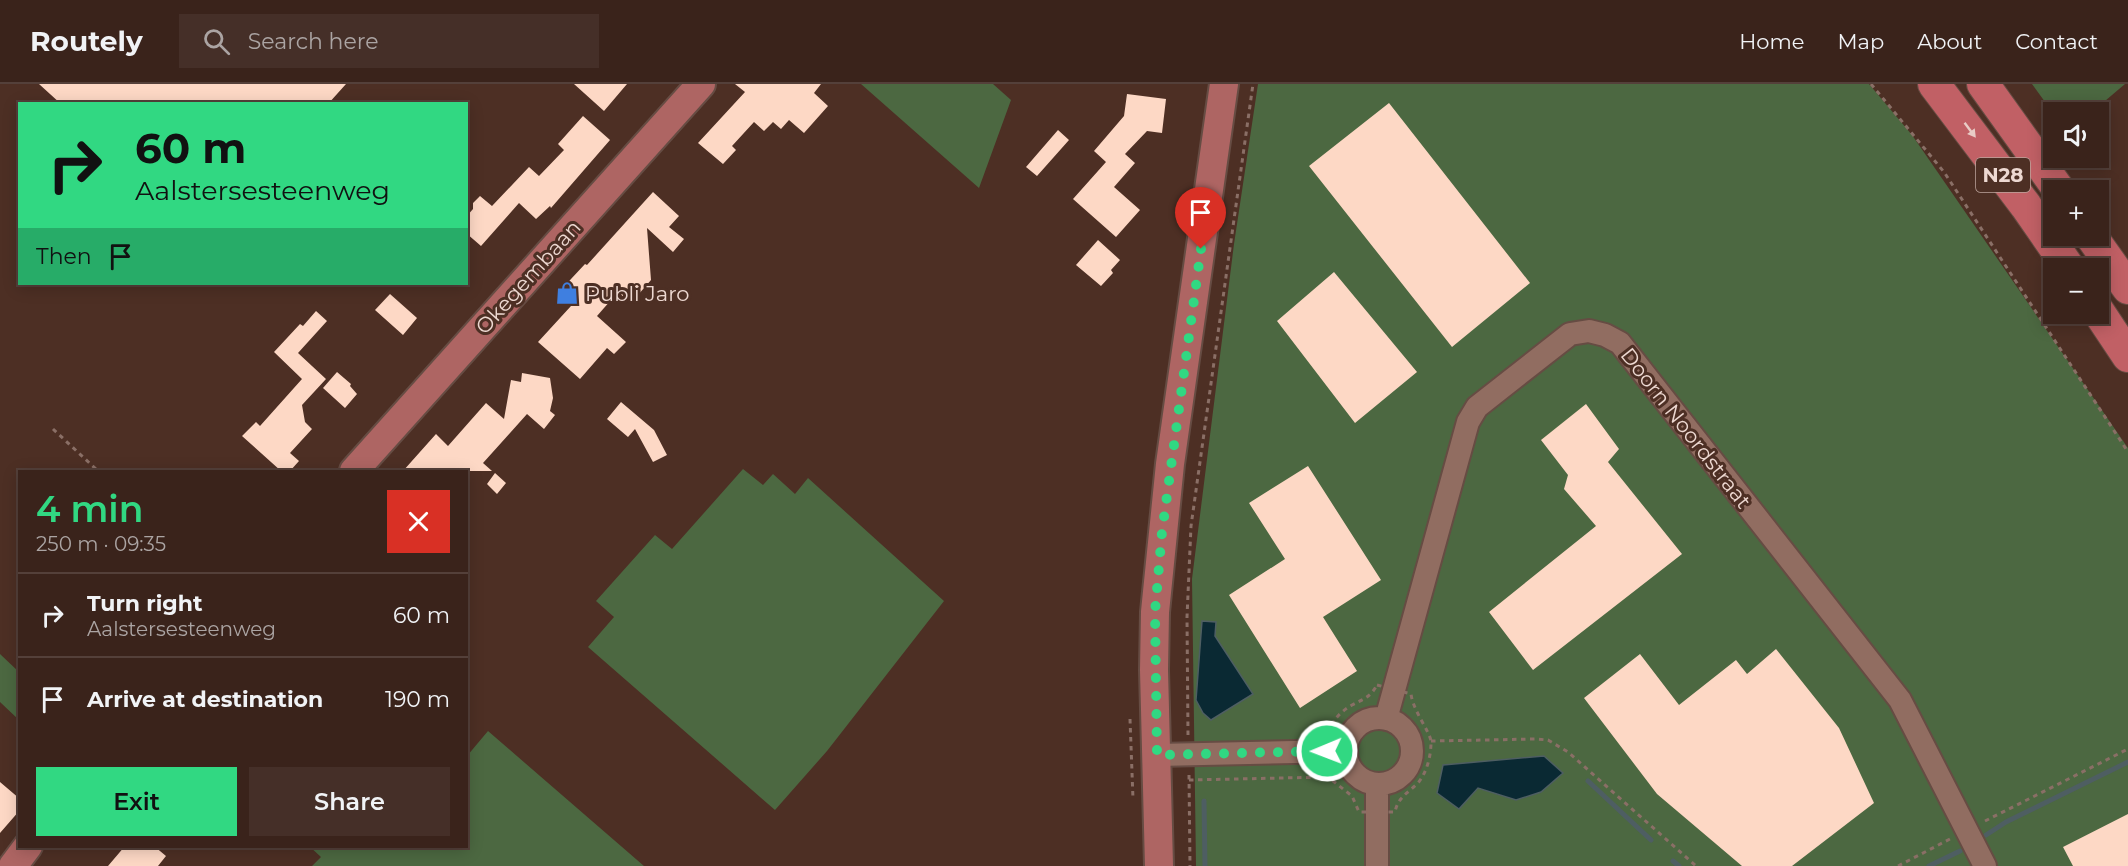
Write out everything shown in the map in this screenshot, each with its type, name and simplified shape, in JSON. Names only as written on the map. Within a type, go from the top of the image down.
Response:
[{"type":"highway","name":"N28","points":[[1934,84],[2062,258]]},
{"type":"highway","name":"N28","points":[[1983,84],[2052,180]]},
{"type":"highway","points":[[2098,246],[2128,288]]},
{"type":"highway","points":[[2107,324],[2128,356]]},
{"type":"main road","name":"Okegembaan","points":[[355,470],[701,84]]},
{"type":"main road","points":[[1159,866],[1155,612],[1162,532],[1224,84]]},
{"type":"main road","points":[[13,866],[26,848]]},
{"type":"street","name":"Doorn Noordstraat","points":[[1386,719],[1468,422],[1477,407],[1570,334],[1589,331],[1605,335],[1620,343],[1900,699],[1961,834],[1985,866]]},
{"type":"street","points":[[1157,755],[1336,751],[1356,775],[1366,782],[1377,784],[1390,782],[1399,777],[1411,759],[1408,736],[1395,723],[1386,719],[1376,718],[1361,723],[1336,751]]},
{"type":"street","points":[[1377,784],[1377,866]]},
{"type":"path","points":[[1190,866],[1187,617],[1191,526],[1253,84]]},
{"type":"path","points":[[1871,84],[1944,172],[2128,452]]},
{"type":"path","points":[[53,429],[97,470]]},
{"type":"path","points":[[1189,780],[1328,777],[1352,796],[1359,812],[1395,812],[1399,800],[1417,783],[1427,766],[1431,741],[1414,709],[1395,685],[1343,711],[1330,725],[1327,732],[1336,751],[1328,777]]},
{"type":"path","points":[[1431,741],[1548,740],[1568,752],[1696,866]]},
{"type":"path","points":[[1898,866],[2128,749]]},
{"type":"green space","points":[[861,84],[993,84],[1011,100],[979,188]]},
{"type":"green space","points":[[1258,84],[1869,84],[1912,135],[2128,448],[2128,866],[1196,866],[1192,579],[1234,244]]},
{"type":"green space","points":[[2032,84],[2125,84],[2104,102],[2045,102]]},
{"type":"green space","points":[[743,469],[763,485],[773,474],[795,494],[808,478],[944,601],[827,751],[775,810],[588,647],[614,617],[596,601],[655,535],[672,549]]},
{"type":"green space","points":[[0,654],[18,671],[18,719],[0,702]]},
{"type":"green space","points":[[488,731],[644,866],[312,866],[321,857],[311,848],[468,848],[468,755]]},
{"type":"water","points":[[1202,621],[1216,622],[1215,636],[1253,694],[1211,720],[1203,713],[1196,700]]},
{"type":"water","points":[[1544,756],[1563,773],[1541,792],[1516,800],[1478,788],[1459,809],[1437,793],[1443,765]]},
{"type":"building","points":[[39,84],[346,84],[330,102],[59,102]]},
{"type":"building","points":[[574,84],[627,84],[604,111]]},
{"type":"building","points":[[735,84],[821,84],[814,93],[828,106],[804,133],[789,120],[781,129],[773,122],[764,131],[754,122],[732,146],[736,150],[723,164],[698,143],[745,92]]},
{"type":"building","points":[[1127,94],[1166,99],[1162,133],[1147,131],[1125,154],[1135,163],[1114,187],[1140,210],[1116,237],[1073,199],[1106,162],[1094,151],[1124,116]]},
{"type":"building","points":[[1389,103],[1530,283],[1452,347],[1309,166]]},
{"type":"building","points":[[583,116],[610,140],[551,208],[550,206],[536,219],[519,203],[481,246],[468,235],[468,215],[473,209],[473,203],[480,196],[492,206],[529,167],[539,176],[564,150],[558,144]]},
{"type":"building","points":[[1058,130],[1069,140],[1037,176],[1026,167]]},
{"type":"building","points":[[653,192],[679,216],[669,227],[684,239],[673,252],[647,228],[651,280],[631,303],[618,292],[597,316],[626,342],[614,354],[607,348],[580,379],[538,342],[571,306],[557,294],[585,264],[587,265]]},
{"type":"building","points":[[1098,240],[1120,260],[1111,270],[1113,273],[1101,286],[1076,265]]},
{"type":"building","points":[[1334,272],[1417,372],[1355,423],[1277,321]]},
{"type":"building","points":[[390,294],[417,318],[403,335],[375,310]]},
{"type":"building","points":[[316,311],[327,321],[298,353],[326,379],[302,405],[305,422],[312,429],[290,453],[299,461],[291,470],[280,470],[242,436],[256,422],[260,426],[302,379],[274,352],[300,324],[303,326]]},
{"type":"building","points":[[337,372],[351,384],[350,386],[357,394],[345,408],[323,388]]},
{"type":"building","points":[[522,373],[550,378],[553,398],[550,411],[555,415],[544,429],[527,414],[483,463],[492,471],[404,470],[436,434],[448,446],[486,403],[504,419],[511,380],[521,382]]},
{"type":"building","points":[[621,402],[654,430],[667,455],[653,462],[635,429],[628,437],[607,419]]},
{"type":"building","points":[[1586,404],[1619,449],[1608,462],[1682,554],[1533,670],[1489,612],[1596,526],[1564,489],[1568,475],[1541,440]]},
{"type":"building","points":[[1308,466],[1381,580],[1323,617],[1357,671],[1300,708],[1229,595],[1285,559],[1249,503]]},
{"type":"building","points":[[495,473],[506,483],[497,494],[487,484]]},
{"type":"building","points":[[1776,649],[1839,728],[1874,803],[1792,866],[1742,866],[1657,794],[1584,698],[1640,654],[1679,705],[1736,660],[1747,674]]},
{"type":"building","points":[[0,782],[18,797],[18,812],[0,833]]},
{"type":"building","points":[[2128,814],[2128,866],[2073,866],[2063,847]]},
{"type":"building","points":[[123,848],[156,848],[166,856],[158,866],[108,866]]},
{"type":"waterway","points":[[1986,835],[2006,822],[2128,762]]},
{"type":"waterway","points":[[1588,781],[1651,840]]},
{"type":"waterway","points":[[1204,801],[1205,866]]},
{"type":"waterway","points":[[1929,866],[1960,851]]},
{"type":"waterway","points":[[1673,861],[1679,866]]},
{"type":"place","name":"Publi Jaro","points":[[567,293]]},
{"type":"route","points":[[1201,249],[1170,464],[1155,612],[1154,670],[1157,755],[1327,751]]}]
